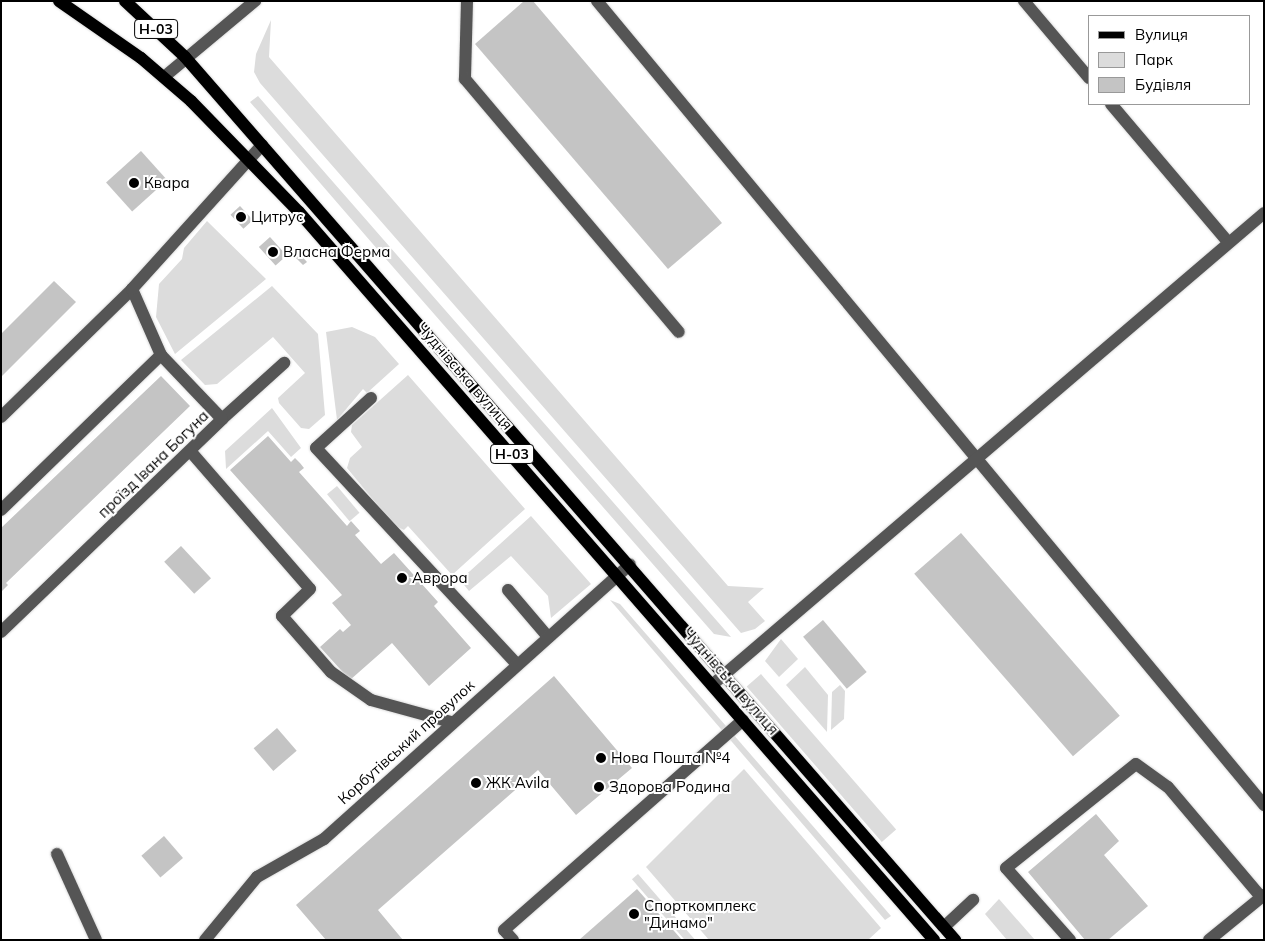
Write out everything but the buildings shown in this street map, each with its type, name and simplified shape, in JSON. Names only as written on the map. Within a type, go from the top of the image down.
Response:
[{"type":"main road","name":"Чуднівська вулиця","points":[[59,1],[164,77],[247,158],[326,242],[934,940]]},
{"type":"main road","name":"Чуднівська вулиця","points":[[125,1],[185,58],[262,144],[630,564],[955,940]]},
{"type":"street","points":[[164,77],[254,1]]},
{"type":"street","points":[[467,1],[466,79],[679,332]]},
{"type":"street","points":[[597,1],[974,458],[1264,805]]},
{"type":"street","points":[[1024,1],[1088,77]]},
{"type":"street","points":[[1112,105],[1228,242]]},
{"type":"street","points":[[1,417],[132,290],[247,158],[262,144]]},
{"type":"street","points":[[712,685],[974,458],[1264,212]]},
{"type":"street","name":"проїзд Івана Богуна","points":[[1,632],[191,452],[222,419],[161,355],[132,290]]},
{"type":"street","points":[[1,510],[161,355]]},
{"type":"street","points":[[222,419],[284,363]]},
{"type":"street","points":[[371,398],[316,448],[517,664]]},
{"type":"street","points":[[191,452],[310,589],[282,616],[331,672],[370,700],[451,722]]},
{"type":"street","name":"Корбутівський провулок","points":[[205,940],[257,877],[324,839],[451,722],[630,564]]},
{"type":"street","points":[[508,590],[548,637]]},
{"type":"street","points":[[513,940],[504,930],[743,720]]},
{"type":"street","points":[[1070,940],[1006,868],[1136,764],[1168,787],[1262,896],[1209,940]]},
{"type":"street","points":[[57,854],[96,940]]},
{"type":"street","points":[[944,927],[973,900]]},
{"type":"green space","points":[[271,20],[269,57],[728,586],[764,588],[748,602],[765,621],[755,629],[741,633],[260,83],[254,72],[256,54]]},
{"type":"green space","points":[[258,96],[731,637],[714,634],[372,243],[250,102]]},
{"type":"green space","points":[[207,221],[266,279],[175,354],[156,317],[159,284],[182,259],[184,248]]},
{"type":"green space","points":[[272,286],[318,334],[325,415],[309,429],[301,428],[279,403],[278,398],[305,373],[273,337],[217,384],[205,385],[181,360]]},
{"type":"green space","points":[[352,327],[375,337],[399,364],[367,393],[363,389],[337,420],[326,332]]},
{"type":"green space","points":[[408,375],[525,509],[452,575],[408,526],[404,530],[394,525],[347,468],[350,458],[362,447],[351,432],[352,425]]},
{"type":"green space","points":[[272,408],[301,448],[291,457],[268,431],[226,469],[225,451]]},
{"type":"green space","points":[[337,486],[359,513],[350,521],[327,494]]},
{"type":"green space","points":[[531,516],[591,584],[551,618],[548,596],[511,556],[469,591],[460,580]]},
{"type":"green space","points":[[610,600],[620,604],[891,916],[885,920]]},
{"type":"green space","points":[[781,639],[798,659],[779,677],[765,661]]},
{"type":"green space","points":[[805,667],[828,695],[827,732],[786,685]]},
{"type":"green space","points":[[761,674],[896,829],[882,842],[747,686]]},
{"type":"green space","points":[[840,685],[845,691],[844,719],[831,730],[832,692]]},
{"type":"green space","points":[[744,769],[881,928],[868,940],[709,940],[646,867]]},
{"type":"green space","points":[[638,874],[695,940],[685,940],[632,879]]},
{"type":"green space","points":[[999,899],[1035,940],[1007,940],[985,914]]},
{"type":"place","name":"Квара","points":[[134,183]]},
{"type":"place","name":"Цитрус","points":[[241,217]]},
{"type":"place","name":"Власна Ферма","points":[[273,252]]},
{"type":"place","name":"Аврора","points":[[402,578]]},
{"type":"place","name":"Нова Пошта №4","points":[[601,758]]},
{"type":"place","name":"ЖК Avila","points":[[476,783]]},
{"type":"place","name":"Здорова Родина","points":[[599,787]]},
{"type":"place","name":"Спорткомплекс \"Динамо\"","points":[[634,914]]}]
